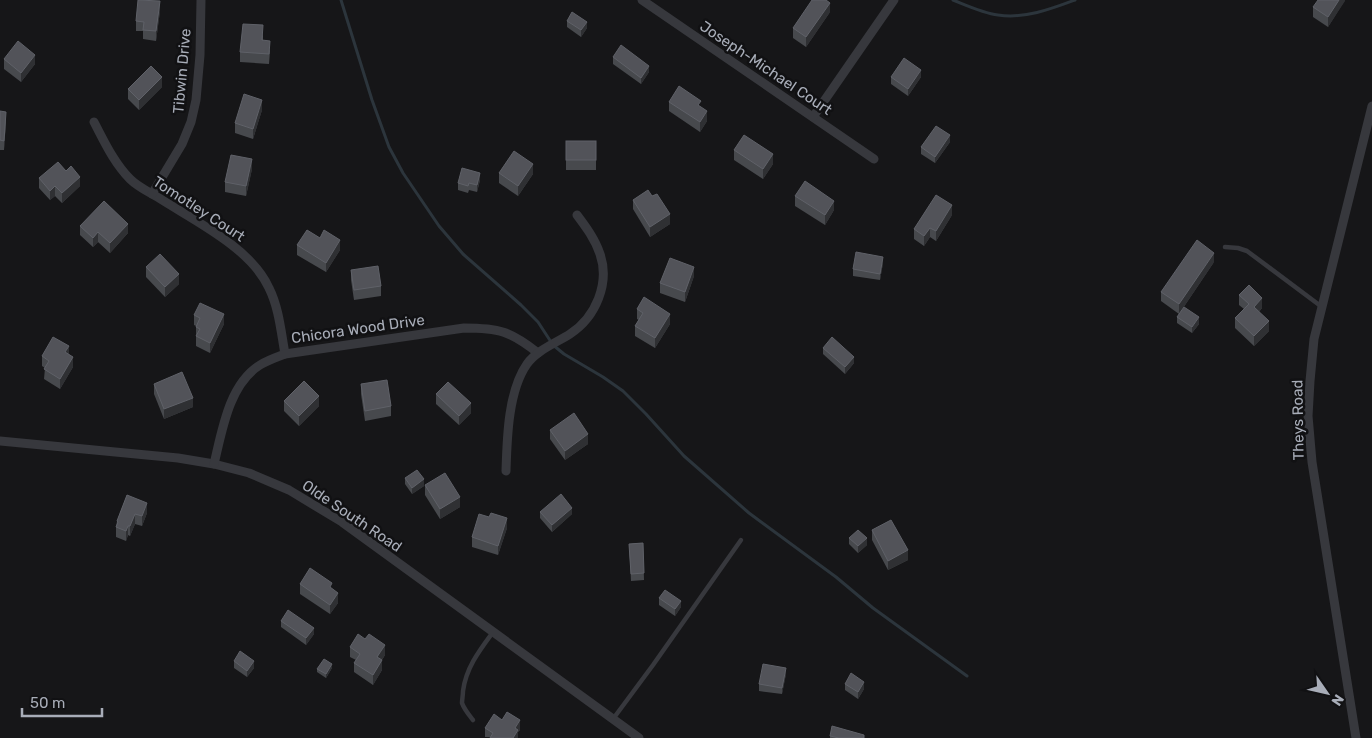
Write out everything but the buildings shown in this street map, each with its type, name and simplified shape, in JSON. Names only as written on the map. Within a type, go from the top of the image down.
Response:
[{"type":"street","name":"Tibwin Drive","points":[[152,194],[182,144],[191,122],[196,100],[200,54],[201,0]]},
{"type":"street","name":"Joseph-Michael Court","points":[[642,0],[874,159]]},
{"type":"street","points":[[813,117],[894,0]]},
{"type":"street","name":"Theys Road","points":[[1356,738],[1312,462],[1308,416],[1314,339],[1372,106]]},
{"type":"street","name":"Tomotley Court","points":[[94,122],[118,165],[131,180],[213,232],[252,262],[269,286],[277,307],[285,354]]},
{"type":"street","points":[[506,471],[506,447],[511,408],[518,381],[527,363],[538,353],[573,332],[589,317],[600,296],[604,278],[601,256],[594,239],[577,215]]},
{"type":"street","name":"Chicora Wood Drive","points":[[214,464],[222,429],[234,395],[248,375],[260,365],[285,354],[464,328],[504,331],[521,339],[538,353]]},
{"type":"street","name":"Olde South Road","points":[[0,440],[178,458],[214,464],[249,473],[289,490],[342,522],[639,738]]},
{"type":"lane","points":[[1225,247],[1247,251],[1322,307]]},
{"type":"lane","points":[[613,719],[741,540]]},
{"type":"lane","points":[[473,720],[462,702],[467,675],[473,661],[492,632]]},
{"type":"waterway","points":[[341,0],[372,100],[389,147],[403,173],[439,226],[463,254],[538,322],[553,345],[623,391],[684,456],[749,513],[836,577],[873,608],[967,676]]},
{"type":"waterway","points":[[953,0],[987,13],[1008,16],[1038,12],[1075,0]]}]
